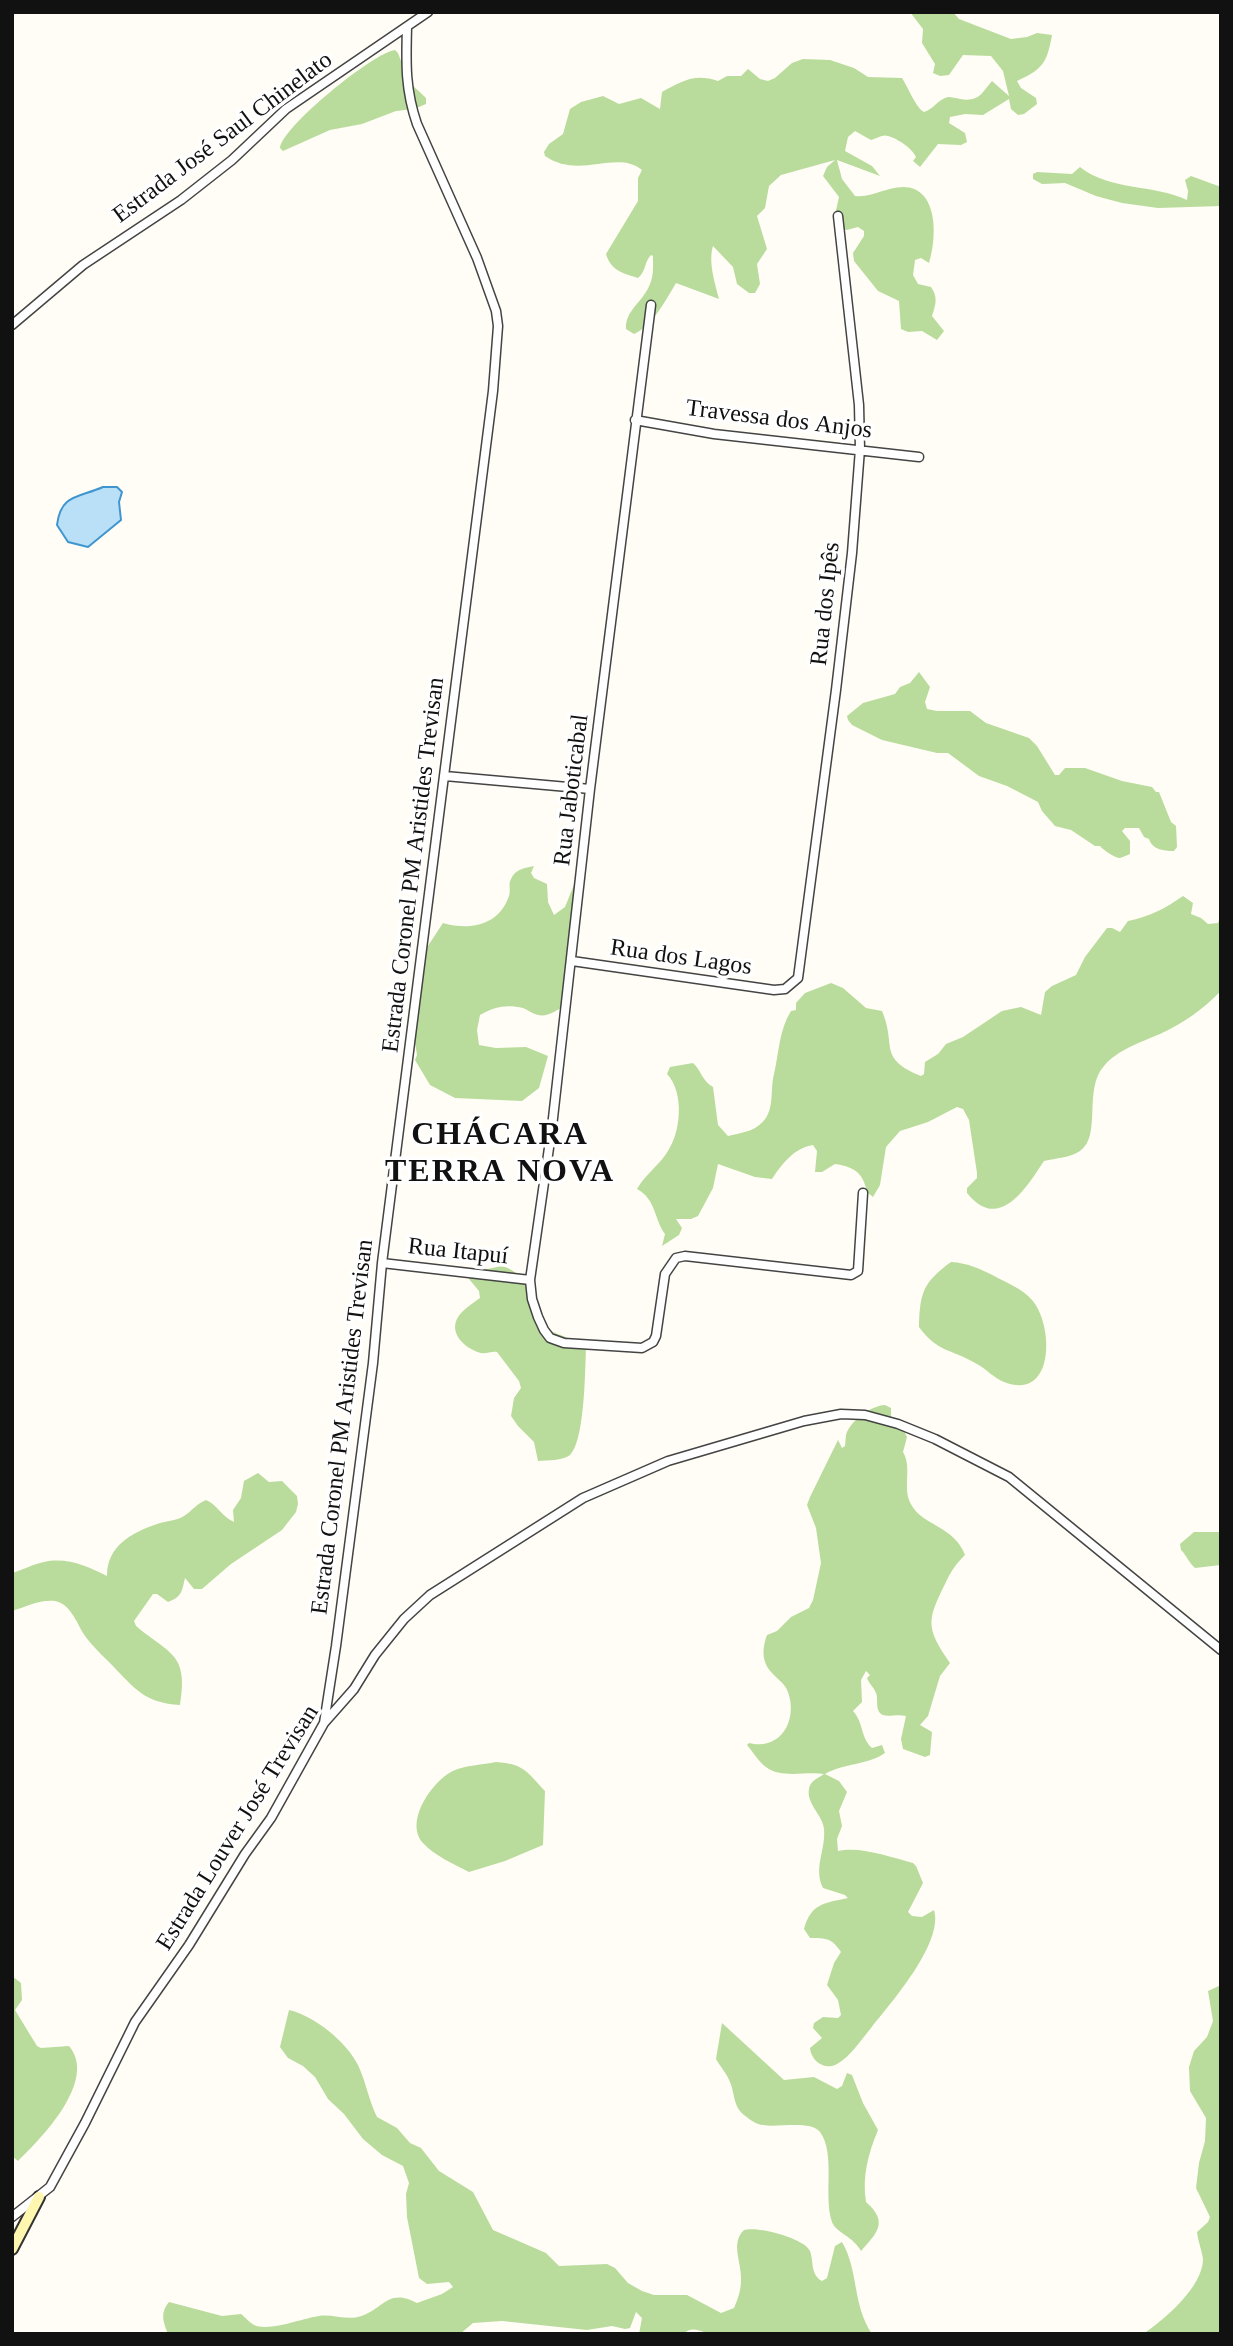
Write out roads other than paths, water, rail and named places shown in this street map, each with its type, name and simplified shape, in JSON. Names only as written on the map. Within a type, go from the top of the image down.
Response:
[{"type":"street","name":"Estrada José Saul Chinelato","points":[[12,324],[83,265],[181,200],[222,168],[286,109],[428,12]]},
{"type":"street","name":"Estrada Coronel PM Aristides Trevisan","points":[[324,1723],[373,1363],[382,1263],[416,979],[445,776],[493,391],[498,326],[491,292],[409,100],[406,80],[407,26]]},
{"type":"street","name":"Rua dos Ipês","points":[[785,989],[798,978],[802,963],[852,553],[860,449],[859,405],[838,216]]},
{"type":"street","name":"Rua Jaboticabal","points":[[651,305],[590,789],[572,961],[530,1280],[538,1317],[550,1338],[564,1343],[642,1348],[649,1345],[656,1336],[665,1274],[676,1258],[685,1256],[850,1275],[858,1271],[863,1193]]},
{"type":"street","name":"Travessa dos Anjos","points":[[635,419],[714,434],[919,457]]},
{"type":"street","points":[[445,776],[590,789]]},
{"type":"street","name":"Rua dos Lagos","points":[[572,961],[745,988],[785,989]]},
{"type":"street","name":"Rua Itapuí","points":[[382,1263],[530,1280]]},
{"type":"street","name":"Estrada Louver José Trevisan","points":[[12,2217],[50,2187],[135,2022],[189,1945],[245,1854],[271,1818],[324,1723],[354,1689],[375,1655],[404,1619],[430,1595],[583,1498],[668,1461],[804,1420],[841,1414],[865,1415],[898,1424],[1009,1477],[1221,1650]]},
{"type":"street","points":[[12,2249],[39,2197]]},
{"type":"water","points":[[103,487],[117,487],[122,492],[119,502],[121,520],[88,547],[68,542],[57,525],[62,508],[72,498]]},
{"type":"district","name":"CHÁCARA TERRA NOVA","points":[[500,1154]]}]
